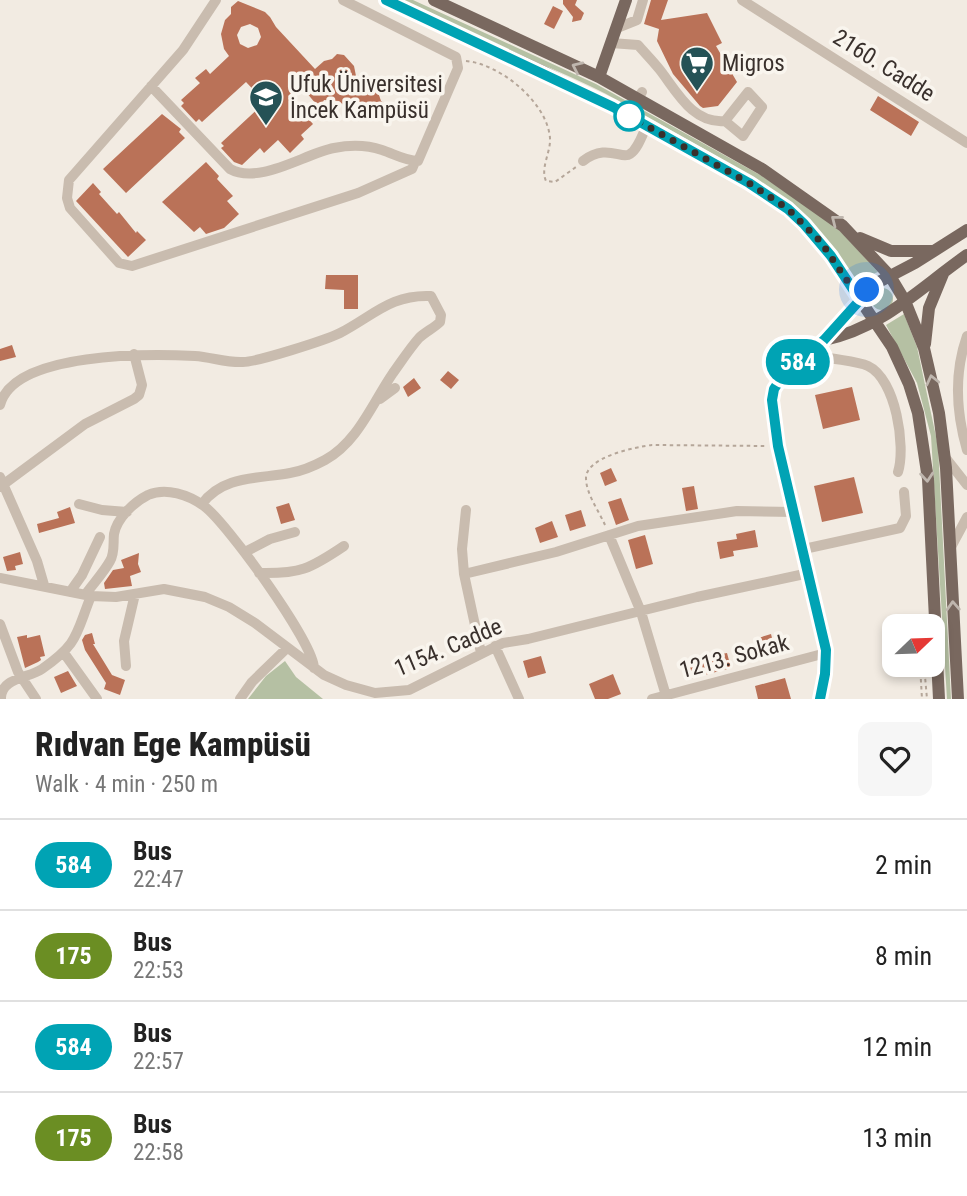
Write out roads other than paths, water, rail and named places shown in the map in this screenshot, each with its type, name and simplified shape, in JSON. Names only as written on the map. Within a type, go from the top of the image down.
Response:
[{"type":"main road","points":[[386,0],[546,74],[626,120],[647,125],[749,183],[788,209],[821,242],[892,347],[916,404],[923,434],[928,479],[934,614]]},
{"type":"main road","points":[[434,0],[640,95],[772,176],[835,219],[890,276],[905,301],[924,348],[939,413],[945,457],[958,699]]},
{"type":"main road","points":[[599,77],[626,0]]},
{"type":"main road","points":[[820,699],[826,653],[778,446],[772,410],[774,389],[782,377],[824,340],[871,286],[967,230]]},
{"type":"main road","points":[[854,236],[891,251],[934,251]]},
{"type":"main road","points":[[824,340],[852,332],[894,310],[967,254]]},
{"type":"main road","points":[[924,348],[929,308],[944,270]]},
{"type":"main road","points":[[938,677],[939,699]]},
{"type":"street","points":[[216,0],[183,50],[72,175],[66,192],[70,208],[125,265],[358,193],[412,169],[415,162],[421,159],[458,68],[456,57],[343,0]]},
{"type":"street","points":[[617,28],[637,20],[643,0]]},
{"type":"street","name":"2160. Cadde","points":[[743,0],[967,143]]},
{"type":"street","points":[[611,43],[638,45],[661,71],[682,103],[714,122],[725,121]]},
{"type":"street","points":[[151,86],[230,169],[238,173],[254,174],[323,150],[351,146],[380,149],[415,162]]},
{"type":"street","points":[[626,120],[640,95]]},
{"type":"street","points":[[583,161],[602,152],[628,156],[633,152],[647,125]]},
{"type":"street","points":[[0,405],[8,388],[34,372],[89,358],[134,354],[199,356],[243,362],[338,333],[380,307],[413,295],[431,296],[441,315],[440,322],[419,338],[356,431],[338,451],[324,460],[290,473],[241,479],[214,492],[202,504]]},
{"type":"street","points":[[967,335],[959,364],[958,410],[967,450]]},
{"type":"street","points":[[811,351],[820,358],[841,359],[866,365],[880,375],[898,420],[901,441],[898,472]]},
{"type":"street","points":[[44,585],[37,561],[1,483],[85,424],[136,397],[142,385],[134,354]]},
{"type":"street","points":[[370,408],[395,388]]},
{"type":"street","points":[[945,457],[967,485]]},
{"type":"street","points":[[1,699],[0,693],[5,685],[40,670],[64,653],[76,636],[88,596],[110,562],[118,522],[138,502],[151,494],[161,492],[185,495],[202,504],[219,519],[295,626],[309,651],[314,668]]},
{"type":"street","points":[[804,549],[900,528],[906,516],[904,492]]},
{"type":"street","points":[[79,504],[102,510],[127,512]]},
{"type":"street","points":[[466,510],[462,549],[464,574],[481,653]]},
{"type":"street","points":[[464,574],[527,560],[638,526],[737,511],[793,512]]},
{"type":"street","points":[[950,549],[967,517]]},
{"type":"street","points":[[245,552],[270,539],[295,532]]},
{"type":"street","points":[[609,535],[640,612],[666,697]]},
{"type":"street","points":[[70,592],[82,575],[100,537]]},
{"type":"street","points":[[259,573],[303,570],[344,546]]},
{"type":"street","name":"1154. Cadde","points":[[0,578],[88,596],[116,597],[164,589],[205,597],[229,607],[314,668],[346,685],[385,696],[409,690],[503,643],[809,573]]},
{"type":"street","points":[[126,666],[124,641],[135,594]]},
{"type":"street","points":[[0,624],[22,678],[36,699]]},
{"type":"street","points":[[495,646],[519,699]]},
{"type":"street","points":[[240,699],[252,682],[287,648]]},
{"type":"street","points":[[64,653],[97,699]]},
{"type":"street","name":"1213. Sokak","points":[[652,699],[826,653]]},
{"type":"place","name":"Migros","points":[[697,93]]},
{"type":"place","name":"Ufuk Üniversitesi İncek Kampüsü","points":[[266,127]]}]
